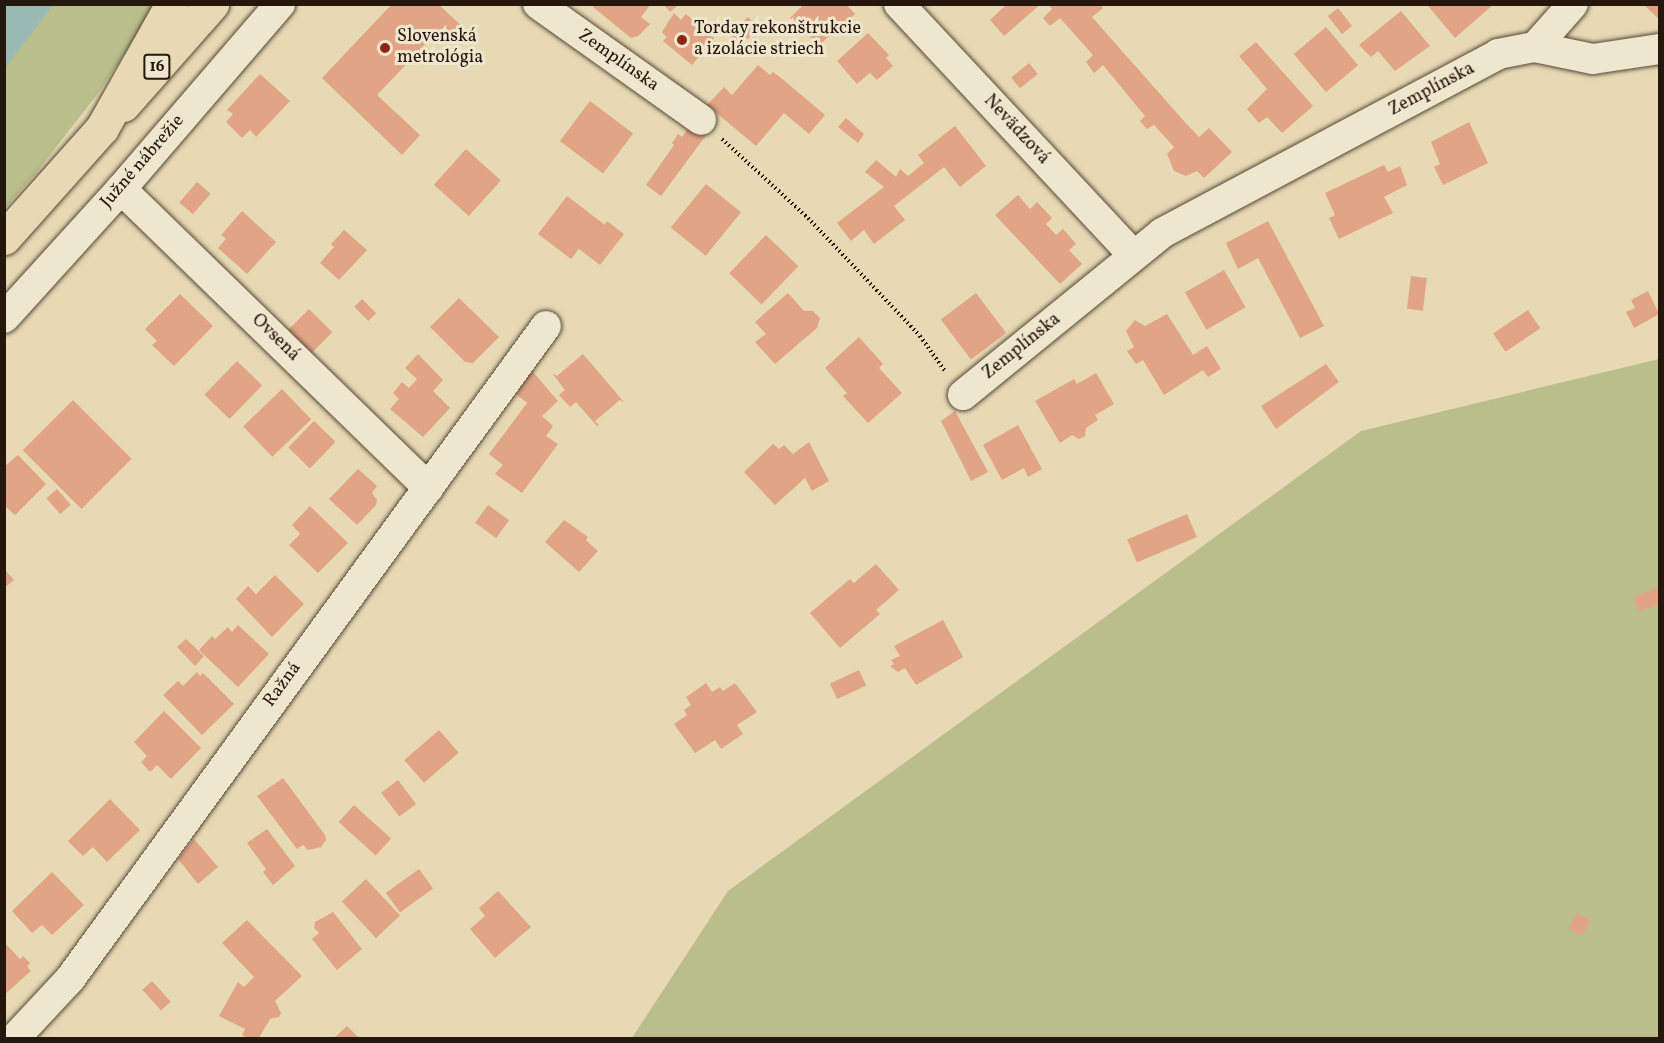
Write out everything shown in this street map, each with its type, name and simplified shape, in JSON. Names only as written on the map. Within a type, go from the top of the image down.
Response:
[{"type":"main road","points":[[102,128],[172,4]]},
{"type":"main road","name":"16","points":[[4,238],[212,4]]},
{"type":"street","name":"Južné nábrežie","points":[[4,318],[121,189],[280,4]]},
{"type":"street","name":"Zemplínska","points":[[538,4],[702,120]]},
{"type":"street","name":"Nevädzová","points":[[899,4],[1133,255]]},
{"type":"street","points":[[1573,4],[1535,47],[1593,59],[1659,49]]},
{"type":"street","name":"Zemplínska","points":[[963,395],[1162,233],[1498,54],[1535,47]]},
{"type":"street","name":"Ovsená","points":[[121,189],[429,488]]},
{"type":"street","name":"Ražná","points":[[15,1038],[70,979],[546,326]]},
{"type":"path","points":[[702,120],[808,218],[920,336],[963,395]]},
{"type":"green space","points":[[53,5],[157,5],[99,92],[36,173],[5,208],[4,68]]},
{"type":"green space","points":[[1659,359],[1659,1038],[632,1038],[728,891],[1361,431]]},
{"type":"water","points":[[4,5],[53,5],[5,68]]},
{"type":"building","points":[[392,4],[438,4],[465,29],[450,45],[437,32],[377,95],[420,135],[402,155],[322,78]]},
{"type":"building","points":[[596,4],[651,4],[641,17],[650,24],[638,36],[631,38],[593,7]]},
{"type":"building","points":[[804,4],[846,4],[855,14],[819,45],[790,18]]},
{"type":"building","points":[[1007,4],[1041,4],[1004,36],[990,20]]},
{"type":"building","points":[[1048,4],[1100,4],[1103,8],[1092,17],[1183,120],[1199,137],[1209,128],[1232,152],[1204,178],[1197,171],[1186,176],[1174,171],[1167,154],[1174,147],[1154,125],[1147,129],[1140,121],[1145,116],[1103,65],[1094,73],[1086,62],[1093,55],[1060,18],[1050,26],[1043,18],[1052,9]]},
{"type":"building","points":[[1430,4],[1494,4],[1455,38],[1428,6]]},
{"type":"building","points":[[1643,4],[1659,4],[1659,18],[1658,18]]},
{"type":"building","points":[[664,5],[678,5],[670,12]]},
{"type":"building","points":[[1338,8],[1352,26],[1342,34],[1328,16]]},
{"type":"building","points":[[1401,11],[1430,46],[1395,71],[1378,51],[1371,57],[1359,45]]},
{"type":"building","points":[[674,13],[681,20],[686,14],[714,38],[692,65],[663,41],[667,37],[662,32]]},
{"type":"building","points":[[748,17],[759,29],[741,45],[730,35]]},
{"type":"building","points":[[1326,27],[1358,65],[1326,92],[1294,54]]},
{"type":"building","points":[[868,33],[889,55],[886,58],[893,66],[877,80],[870,73],[857,84],[837,61]]},
{"type":"building","points":[[1256,42],[1313,106],[1282,133],[1267,117],[1259,123],[1247,109],[1267,89],[1239,56]]},
{"type":"building","points":[[1029,63],[1038,74],[1020,88],[1011,77]]},
{"type":"building","points":[[758,65],[770,75],[773,72],[780,77],[825,115],[809,134],[784,113],[756,146],[707,105],[724,87],[732,95]]},
{"type":"building","points":[[260,74],[290,101],[256,137],[250,130],[242,138],[226,122],[233,114],[227,110]]},
{"type":"building","points":[[590,101],[633,133],[603,173],[560,141]]},
{"type":"building","points":[[846,118],[864,134],[858,143],[838,127]]},
{"type":"building","points":[[692,122],[707,134],[661,196],[646,185],[674,145],[672,143],[678,134],[682,137]]},
{"type":"building","points":[[1469,122],[1488,163],[1443,185],[1434,167],[1440,164],[1431,142]]},
{"type":"building","points":[[955,126],[986,166],[960,187],[944,167],[894,206],[905,220],[874,244],[864,230],[851,241],[837,223],[884,187],[865,172],[876,160],[896,177],[900,169],[908,176],[924,163],[918,155]]},
{"type":"building","points":[[466,149],[501,180],[469,216],[434,185]]},
{"type":"building","points":[[1384,165],[1388,172],[1400,166],[1407,185],[1384,197],[1393,213],[1339,239],[1329,218],[1335,215],[1325,193]]},
{"type":"building","points":[[197,182],[211,194],[193,214],[179,202]]},
{"type":"building","points":[[706,184],[741,212],[706,256],[671,228]]},
{"type":"building","points":[[1018,195],[1030,209],[1037,202],[1052,218],[1046,224],[1056,235],[1063,229],[1076,244],[1069,250],[1082,264],[1060,284],[995,215]]},
{"type":"building","points":[[567,196],[605,225],[607,221],[624,234],[600,265],[579,249],[571,259],[538,234]]},
{"type":"building","points":[[242,211],[276,242],[247,274],[218,248],[226,239],[221,235]]},
{"type":"building","points":[[1268,221],[1324,326],[1300,338],[1258,258],[1238,269],[1226,243]]},
{"type":"building","points":[[344,230],[367,250],[339,280],[320,263],[334,247],[331,244]]},
{"type":"building","points":[[766,235],[798,266],[762,304],[729,273]]},
{"type":"building","points":[[1224,270],[1246,307],[1207,330],[1185,292]]},
{"type":"building","points":[[1411,276],[1427,278],[1423,311],[1407,309]]},
{"type":"building","points":[[1648,291],[1659,314],[1634,328],[1626,312],[1635,308],[1631,300]]},
{"type":"building","points":[[788,293],[804,311],[813,311],[820,318],[817,328],[775,364],[755,342],[766,334],[755,322]]},
{"type":"building","points":[[976,293],[1006,333],[971,359],[941,319]]},
{"type":"building","points":[[180,294],[213,326],[174,366],[152,345],[157,341],[145,329]]},
{"type":"building","points":[[459,298],[499,337],[473,363],[465,362],[430,327]]},
{"type":"building","points":[[362,299],[376,313],[368,321],[354,307]]},
{"type":"building","points":[[309,309],[332,332],[311,354],[288,330]]},
{"type":"building","points":[[1528,310],[1540,328],[1505,352],[1493,333]]},
{"type":"building","points":[[1167,314],[1193,355],[1207,346],[1221,369],[1208,377],[1203,370],[1164,395],[1143,360],[1136,364],[1127,351],[1134,347],[1126,331],[1135,320],[1145,326]]},
{"type":"building","points":[[859,337],[883,364],[879,368],[902,393],[868,423],[843,396],[847,393],[825,368]]},
{"type":"building","points":[[418,354],[443,380],[433,391],[450,408],[423,437],[390,409],[399,399],[393,393],[402,382],[409,388],[417,379],[405,368]]},
{"type":"building","points":[[583,354],[624,402],[620,400],[595,421],[599,425],[597,426],[576,402],[570,407],[559,395],[565,390],[552,373],[557,376]]},
{"type":"building","points":[[237,361],[262,385],[230,419],[204,395]]},
{"type":"building","points":[[1326,364],[1339,382],[1276,429],[1261,406]]},
{"type":"building","points":[[532,371],[558,401],[542,416],[553,426],[546,436],[558,444],[522,493],[495,474],[503,465],[489,454],[527,403],[516,394]]},
{"type":"building","points":[[1096,373],[1114,404],[1095,415],[1098,420],[1086,428],[1085,436],[1079,439],[1072,435],[1060,443],[1035,401],[1074,379],[1077,384]]},
{"type":"building","points":[[282,389],[311,419],[272,457],[243,427]]},
{"type":"building","points":[[73,400],[132,459],[81,509],[23,450]]},
{"type":"building","points":[[955,411],[988,472],[971,481],[941,421]]},
{"type":"building","points":[[314,421],[336,442],[310,468],[288,448]]},
{"type":"building","points":[[1018,425],[1042,469],[1028,477],[1024,468],[1002,480],[983,445]]},
{"type":"building","points":[[809,442],[829,481],[812,491],[805,478],[775,505],[744,472],[773,444],[779,449],[784,445],[793,454]]},
{"type":"building","points":[[18,455],[46,484],[15,515],[4,505],[4,467]]},
{"type":"building","points":[[358,469],[377,486],[372,493],[377,500],[376,505],[357,525],[329,499]]},
{"type":"building","points":[[57,489],[71,505],[60,514],[46,498]]},
{"type":"building","points":[[488,505],[509,520],[496,538],[475,523]]},
{"type":"building","points":[[310,506],[348,543],[318,573],[289,545],[300,534],[292,525]]},
{"type":"building","points":[[1187,514],[1197,537],[1137,562],[1127,539]]},
{"type":"building","points":[[564,520],[588,537],[586,540],[598,551],[579,572],[545,542]]},
{"type":"building","points":[[876,564],[899,590],[876,610],[880,614],[840,648],[810,613],[850,579],[854,583]]},
{"type":"building","points":[[4,569],[14,580],[4,588]]},
{"type":"building","points":[[275,575],[304,604],[272,637],[236,599],[248,586],[256,594]]},
{"type":"building","points":[[1658,587],[1659,605],[1638,611],[1634,597]]},
{"type":"building","points":[[943,620],[963,657],[916,685],[905,668],[898,672],[890,666],[894,664],[891,660],[900,656],[894,646]]},
{"type":"building","points":[[238,625],[269,654],[238,687],[199,650],[212,636],[215,639],[228,627],[232,632]]},
{"type":"building","points":[[186,639],[204,656],[195,666],[177,647]]},
{"type":"building","points":[[859,670],[866,685],[837,699],[830,684]]},
{"type":"building","points":[[197,672],[200,676],[203,673],[234,704],[202,735],[163,695],[178,681],[183,686]]},
{"type":"building","points":[[706,683],[712,692],[720,687],[723,691],[735,683],[757,712],[737,725],[743,734],[721,749],[715,740],[695,753],[674,724],[687,715],[684,710],[691,705],[686,697]]},
{"type":"building","points":[[164,711],[201,748],[171,779],[157,765],[150,772],[141,762],[147,756],[134,742]]},
{"type":"building","points":[[439,730],[459,753],[424,783],[404,760]]},
{"type":"building","points":[[283,778],[325,835],[326,840],[321,847],[308,850],[303,845],[297,849],[257,796]]},
{"type":"building","points":[[398,780],[416,804],[399,817],[381,793]]},
{"type":"building","points":[[110,799],[140,830],[107,862],[93,847],[83,856],[68,841]]},
{"type":"building","points":[[354,805],[391,838],[376,856],[339,822]]},
{"type":"building","points":[[267,829],[295,866],[273,885],[263,872],[266,869],[247,843]]},
{"type":"building","points":[[194,839],[218,867],[198,884],[178,859]]},
{"type":"building","points":[[419,869],[433,888],[400,913],[386,893]]},
{"type":"building","points":[[52,872],[84,905],[52,935],[42,925],[32,933],[12,911]]},
{"type":"building","points":[[366,879],[400,916],[376,938],[342,902]]},
{"type":"building","points":[[498,891],[531,927],[495,958],[470,929],[485,916],[479,908]]},
{"type":"building","points":[[333,912],[362,949],[337,970],[312,939],[319,933],[314,928],[315,922]]},
{"type":"building","points":[[1577,913],[1590,920],[1582,936],[1569,929]]},
{"type":"building","points":[[247,920],[302,976],[275,1001],[281,1013],[279,1017],[270,1019],[259,1038],[248,1038],[242,1035],[245,1029],[219,1016],[238,982],[244,987],[254,977],[222,943]]},
{"type":"building","points":[[4,942],[20,959],[23,956],[30,963],[27,966],[31,971],[4,995]]},
{"type":"building","points":[[152,981],[171,1002],[161,1011],[142,990]]},
{"type":"building","points":[[347,1026],[359,1038],[334,1038]]},
{"type":"place","name":"Torday rekonštrukcie a izolácie striech","points":[[682,40]]},
{"type":"place","name":"Slovenská metrológia","points":[[385,48]]}]
